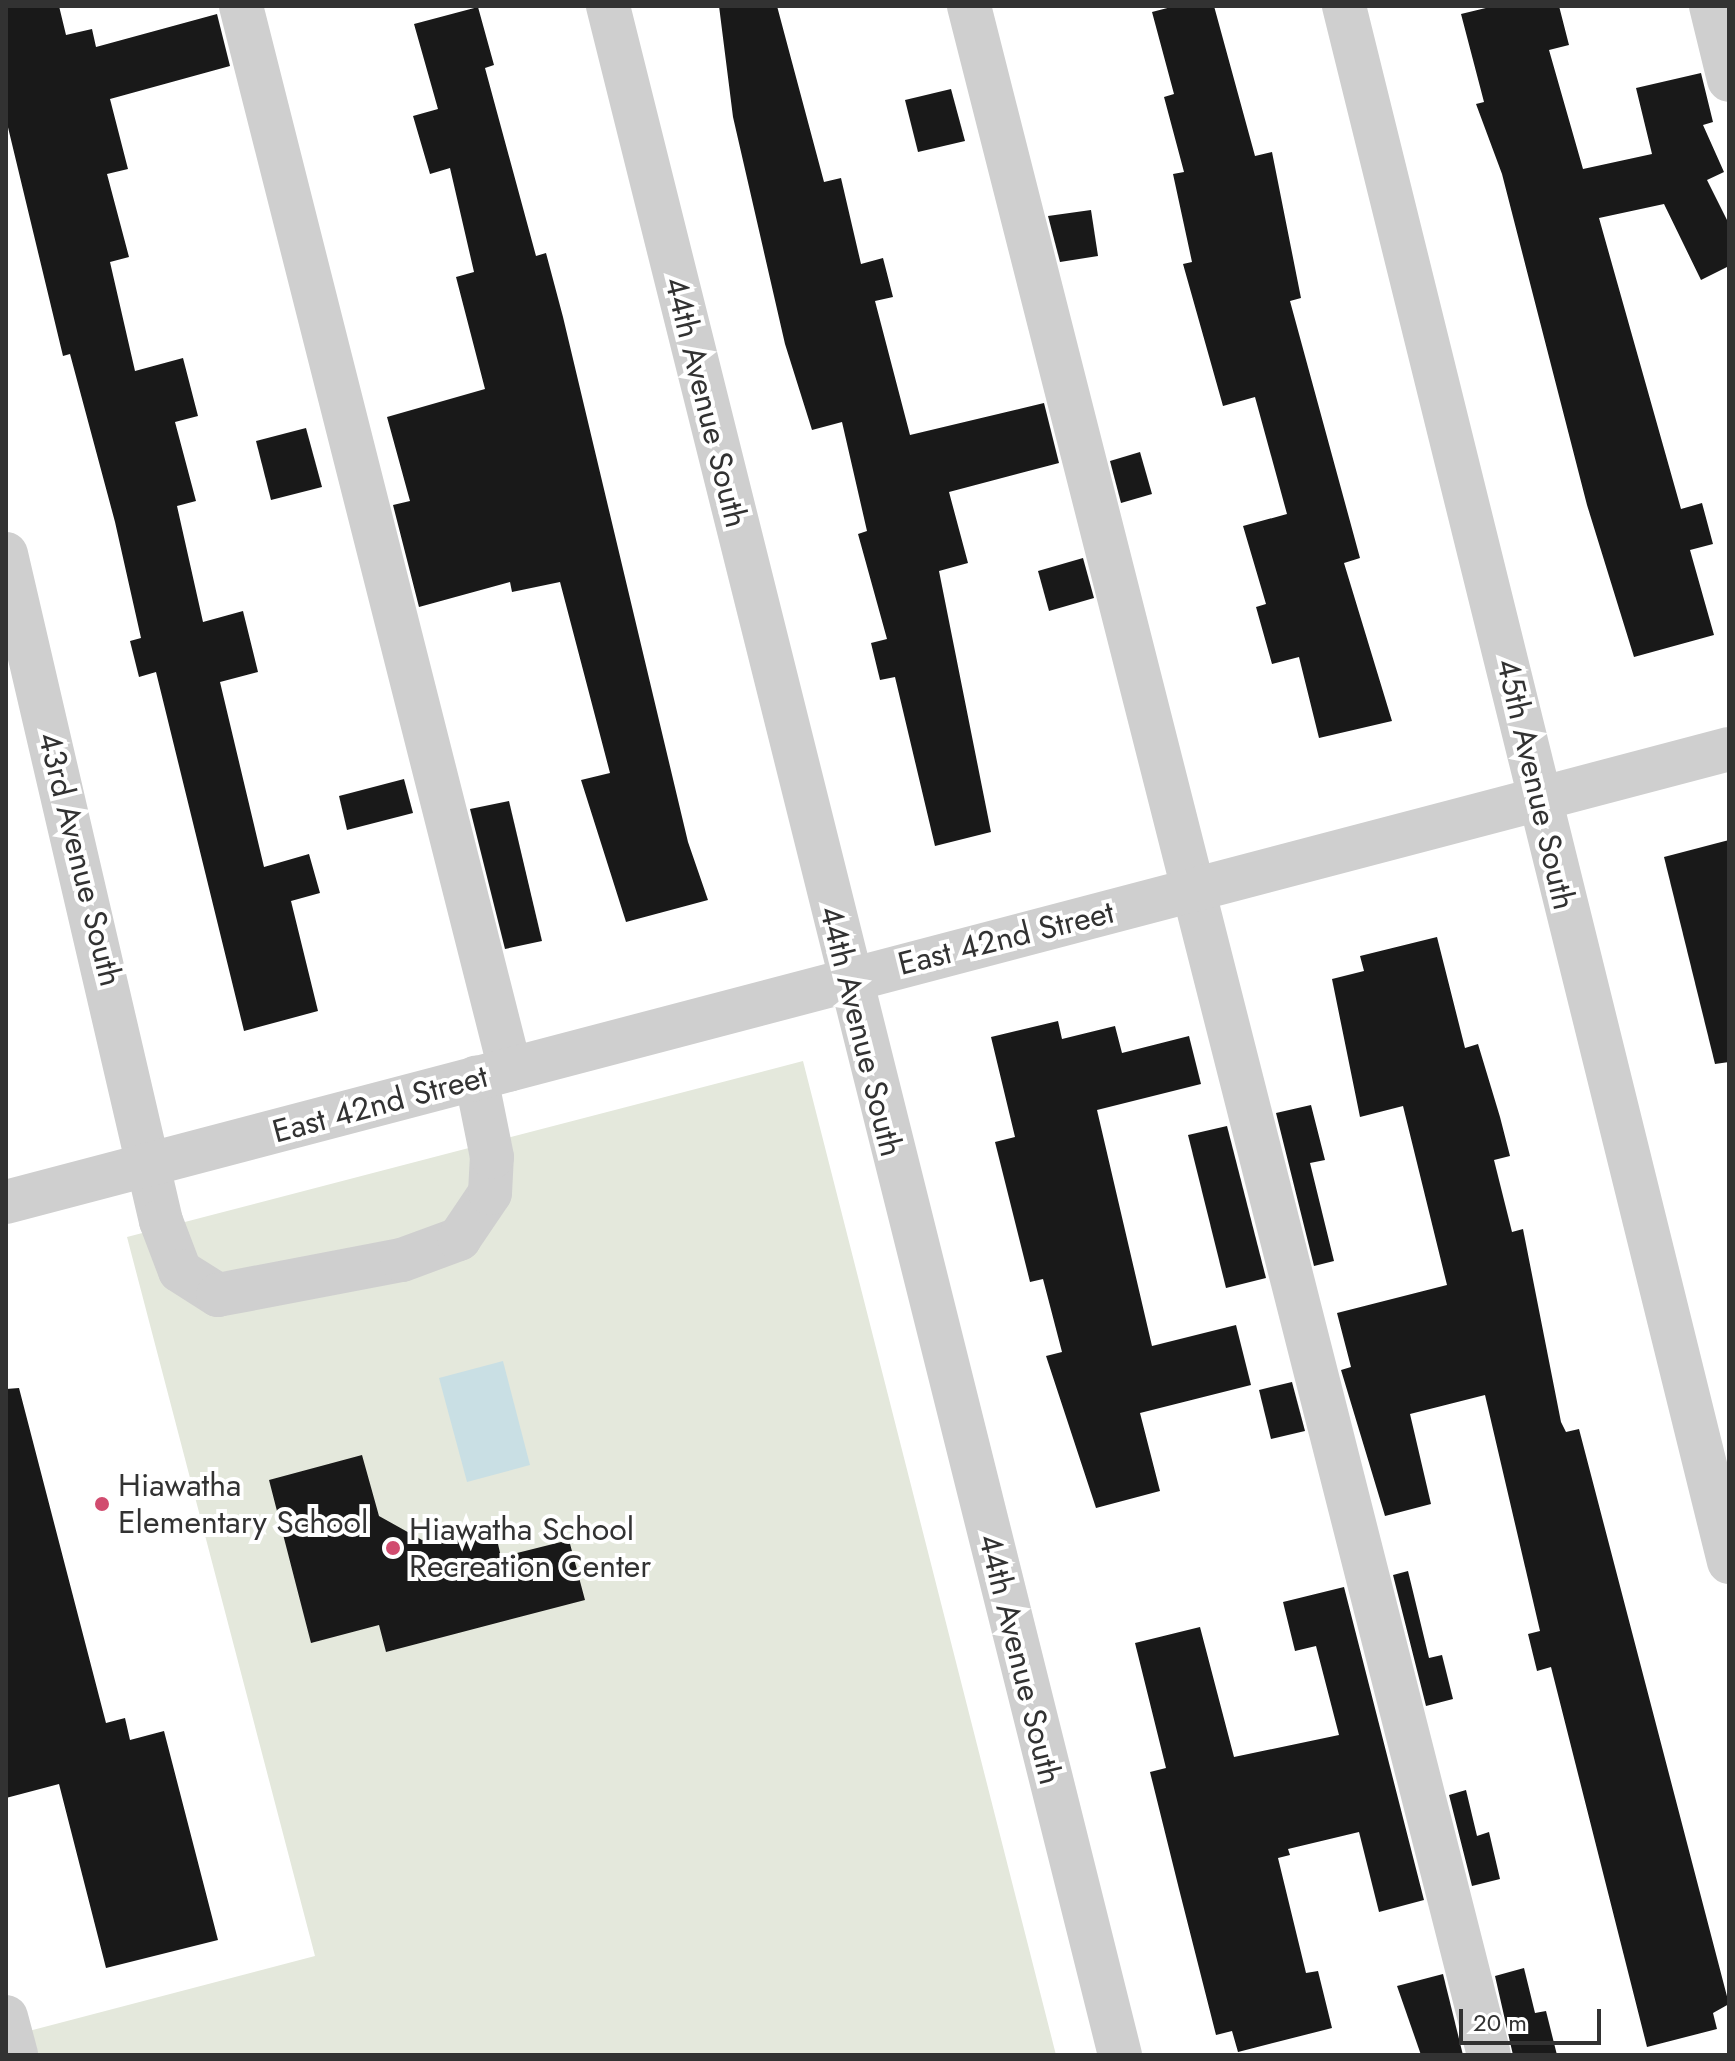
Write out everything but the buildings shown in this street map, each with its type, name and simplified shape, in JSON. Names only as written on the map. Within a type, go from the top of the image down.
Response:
[{"type":"street","name":"43rd Avenue South","points":[[6,554],[180,1271],[218,1295],[402,1260],[459,1239],[490,1193],[493,1074],[241,6]]},
{"type":"street","name":"44th Avenue South","points":[[608,6],[848,978],[1120,2055]]},
{"type":"street","points":[[969,6],[1196,889],[1489,2055]]},
{"type":"street","name":"45th Avenue South","points":[[1344,6],[1729,1562]]},
{"type":"street","points":[[1711,6],[1729,80]]},
{"type":"street","name":"East 42nd Street","points":[[6,1202],[848,978],[1729,749]]},
{"type":"street","points":[[6,2017],[16,2055]]},
{"type":"shaded area","points":[[803,1061],[1056,2055],[6,2055],[6,2037],[315,1956],[127,1237]]},
{"type":"shaded area","points":[[503,1361],[530,1465],[467,1482],[439,1378]]},
{"type":"place","name":"Hiawatha Elementary School","points":[[102,1504]]},
{"type":"place","name":"Hiawatha School Recreation Center","points":[[393,1548]]}]
